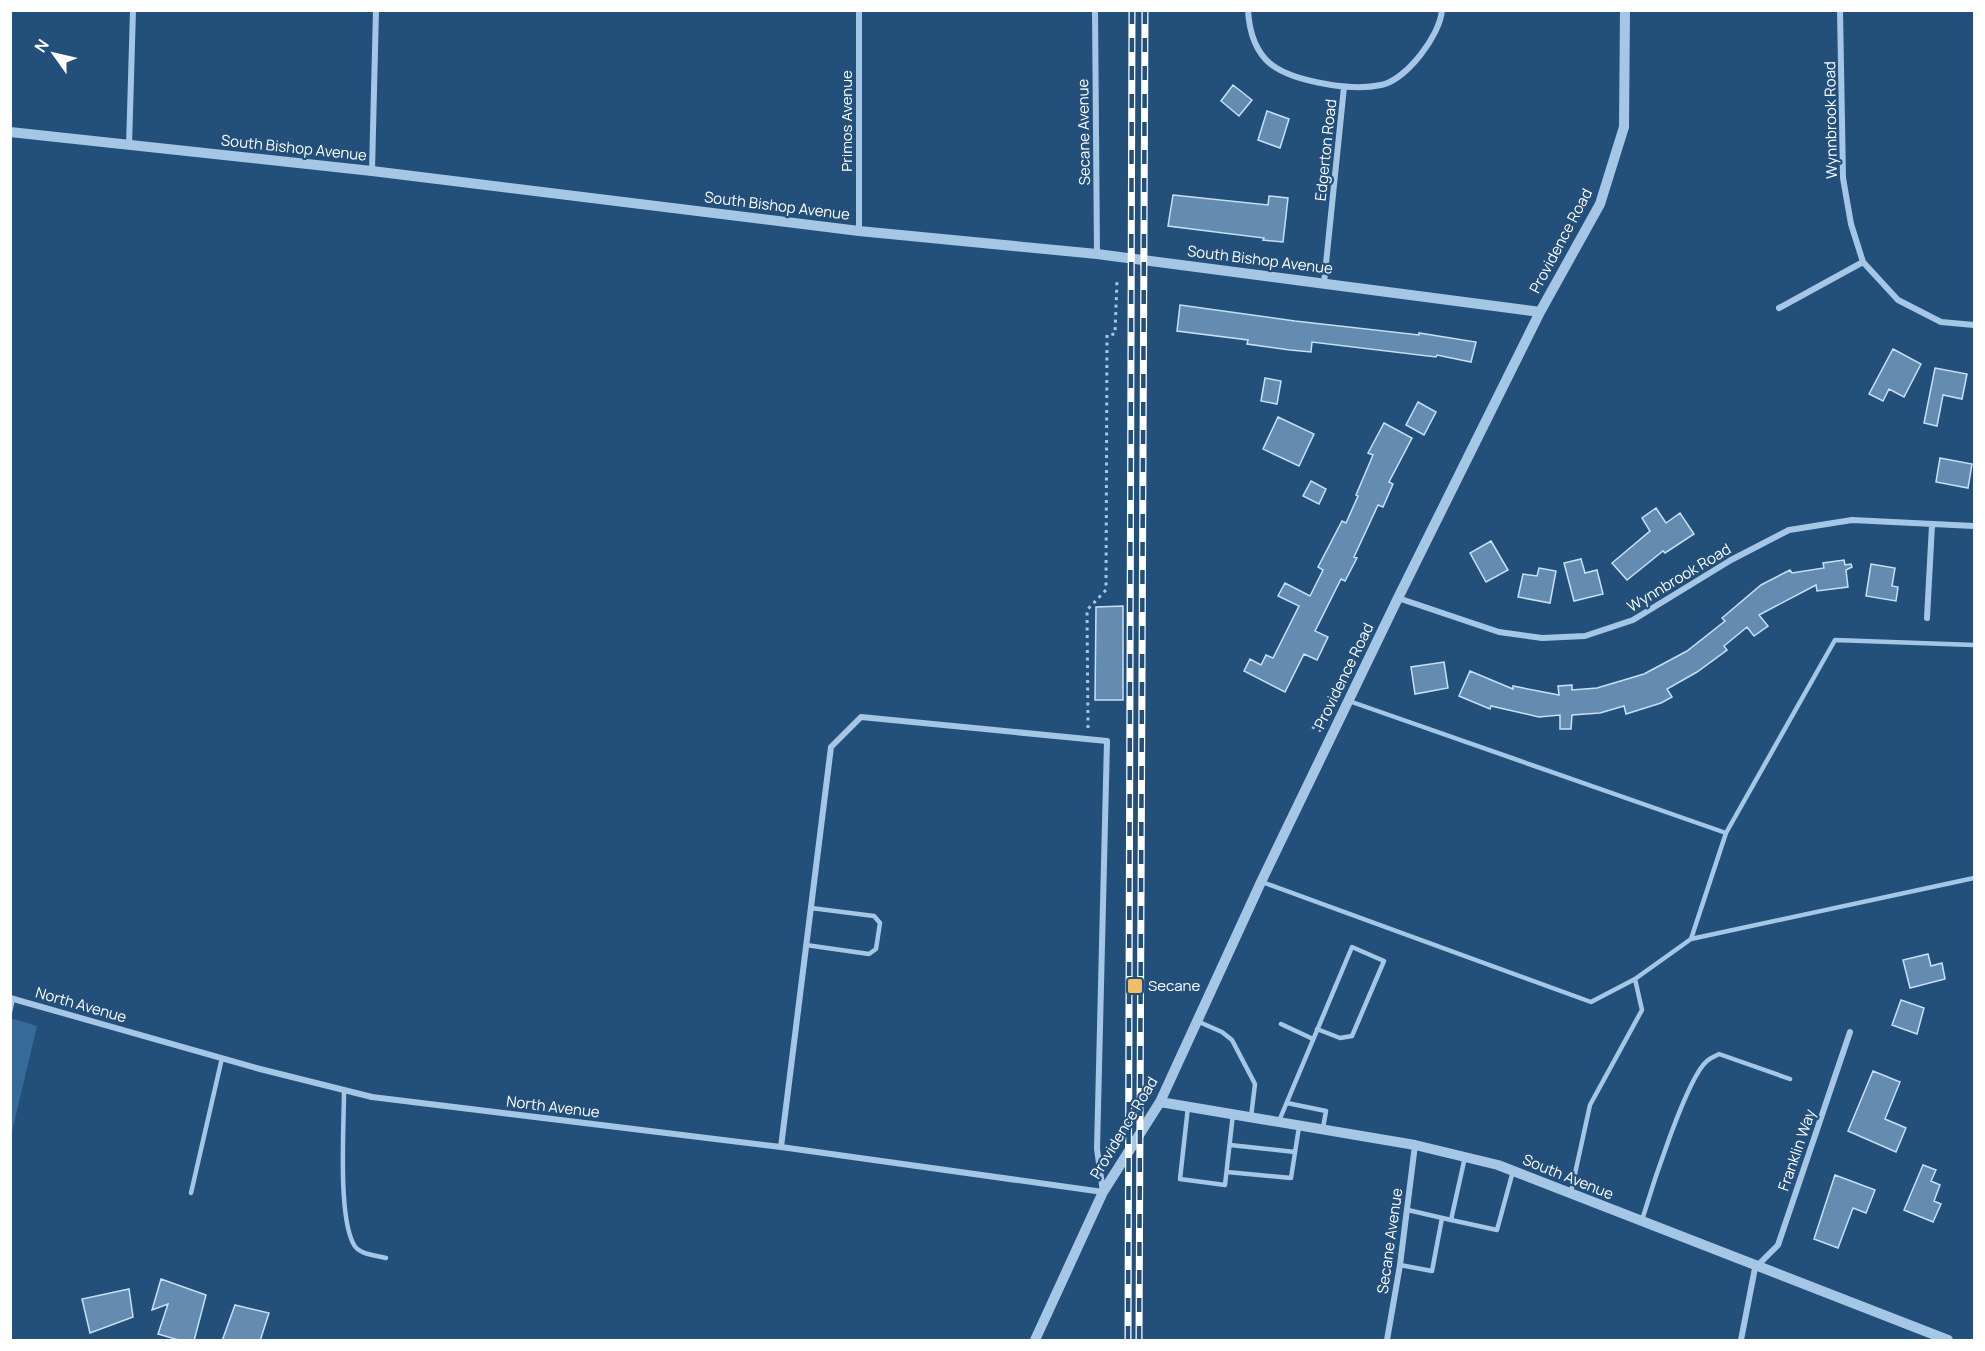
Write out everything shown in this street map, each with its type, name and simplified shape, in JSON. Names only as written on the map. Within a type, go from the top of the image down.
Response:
[{"type":"street","points":[[129,146],[133,10]]},
{"type":"street","points":[[372,171],[376,10]]},
{"type":"street","name":"Primos Avenue","points":[[859,10],[859,231]]},
{"type":"street","name":"Secane Avenue","points":[[1095,10],[1097,254]]},
{"type":"street","name":"Edgerton Road","points":[[1248,10],[1251,39],[1269,64],[1294,79],[1344,87],[1324,283]]},
{"type":"street","points":[[1344,87],[1383,85],[1417,62],[1442,22],[1442,10]]},
{"type":"street","name":"Providence Road","points":[[1035,1341],[1103,1192],[1161,1102],[1261,882],[1398,598],[1540,312],[1600,204],[1624,127],[1625,10]]},
{"type":"street","name":"Wynnbrook Road","points":[[1840,10],[1843,178],[1851,224],[1863,262],[1898,300],[1941,322],[1974,325]]},
{"type":"street","name":"South Bishop Avenue","points":[[10,132],[372,171],[859,231],[1097,254],[1540,312]]},
{"type":"street","points":[[1779,309],[1863,262]]},
{"type":"street","name":"Wynnbrook Road","points":[[1398,598],[1499,632],[1542,638],[1585,636],[1633,620],[1731,560],[1790,530],[1852,520],[1974,526]]},
{"type":"street","points":[[1927,618],[1932,525]]},
{"type":"street","points":[[781,1147],[831,747],[861,717],[1107,741],[1097,1149],[1103,1192]]},
{"type":"street","name":"North Avenue","points":[[12,998],[222,1058],[372,1097],[781,1147],[1103,1192]]},
{"type":"street","name":"Franklin Way","points":[[1755,1268],[1778,1245],[1851,1032]]},
{"type":"street","name":"South Avenue","points":[[1161,1102],[1415,1145],[1513,1171],[1755,1268],[1947,1341]]},
{"type":"street","name":"Secane Avenue","points":[[1387,1341],[1401,1265],[1415,1145]]},
{"type":"street","points":[[1741,1341],[1755,1268]]},
{"type":"lane","points":[[1691,939],[1726,833],[1835,640],[1974,645]]},
{"type":"lane","points":[[1348,701],[1726,833]]},
{"type":"lane","points":[[1261,882],[1591,1002],[1635,979],[1691,939],[1974,878]]},
{"type":"lane","points":[[806,945],[869,954],[876,949],[880,923],[874,916],[811,908]]},
{"type":"lane","points":[[1279,1121],[1317,1029],[1352,947],[1384,961],[1352,1035],[1340,1038],[1317,1029]]},
{"type":"lane","points":[[1571,1195],[1590,1105],[1642,1010],[1635,979]]},
{"type":"lane","points":[[10,1012],[12,998]]},
{"type":"lane","points":[[1197,1021],[1227,1035],[1242,1059],[1255,1084],[1251,1117]]},
{"type":"lane","points":[[1281,1024],[1313,1039]]},
{"type":"lane","points":[[1641,1222],[1661,1159],[1688,1093],[1706,1061],[1719,1054],[1790,1079]]},
{"type":"lane","points":[[191,1193],[222,1058]]},
{"type":"lane","points":[[344,1090],[344,1189],[353,1244],[361,1252],[386,1258]]},
{"type":"lane","points":[[1287,1103],[1326,1111],[1323,1128]]},
{"type":"lane","points":[[1188,1107],[1180,1179],[1225,1185],[1233,1114]]},
{"type":"lane","points":[[1227,1172],[1291,1178],[1299,1124]]},
{"type":"lane","points":[[1230,1145],[1295,1152]]},
{"type":"lane","points":[[1451,1220],[1465,1157]]},
{"type":"lane","points":[[1408,1210],[1497,1230],[1513,1171]]},
{"type":"lane","points":[[1401,1265],[1432,1271],[1442,1218]]},
{"type":"path","points":[[1088,739],[1087,610],[1106,590],[1107,335],[1115,334],[1118,280]]},
{"type":"shaded area","points":[[10,1018],[37,1026],[11,1136]]},
{"type":"building","points":[[1233,85],[1252,100],[1239,116],[1221,101]]},
{"type":"building","points":[[1267,111],[1289,119],[1280,148],[1258,140]]},
{"type":"building","points":[[1173,195],[1268,205],[1269,196],[1288,198],[1283,242],[1168,226]]},
{"type":"building","points":[[1180,305],[1295,321],[1419,335],[1419,333],[1476,342],[1471,362],[1437,355],[1436,357],[1312,342],[1311,352],[1290,350],[1247,344],[1248,340],[1177,331]]},
{"type":"building","points":[[1893,349],[1921,364],[1904,397],[1889,389],[1883,401],[1869,394]]},
{"type":"building","points":[[1935,368],[1967,374],[1962,399],[1943,395],[1937,426],[1924,423]]},
{"type":"building","points":[[1265,378],[1281,381],[1277,404],[1261,401]]},
{"type":"building","points":[[1418,402],[1436,412],[1424,435],[1406,425]]},
{"type":"building","points":[[1278,417],[1314,434],[1299,466],[1263,449]]},
{"type":"building","points":[[1384,423],[1412,438],[1389,482],[1393,484],[1383,507],[1378,505],[1354,557],[1357,558],[1345,581],[1341,579],[1315,631],[1328,637],[1317,660],[1304,654],[1285,692],[1244,671],[1250,659],[1261,665],[1266,655],[1273,658],[1299,606],[1278,596],[1285,583],[1310,596],[1323,570],[1318,567],[1342,521],[1346,523],[1358,496],[1356,495],[1373,455],[1368,453]]},
{"type":"building","points":[[1940,458],[1972,464],[1968,488],[1936,482]]},
{"type":"building","points":[[1311,481],[1326,489],[1319,504],[1303,496]]},
{"type":"building","points":[[1656,508],[1666,523],[1680,513],[1694,534],[1665,553],[1663,551],[1627,580],[1612,563],[1650,531],[1642,518]]},
{"type":"building","points":[[1491,541],[1508,570],[1486,582],[1470,553]]},
{"type":"building","points":[[1581,559],[1585,573],[1597,570],[1603,594],[1574,601],[1564,563]]},
{"type":"building","points":[[1844,560],[1845,565],[1851,564],[1852,567],[1846,570],[1848,587],[1817,591],[1816,585],[1759,615],[1768,626],[1754,636],[1747,627],[1724,646],[1727,650],[1697,672],[1667,689],[1672,697],[1661,703],[1626,714],[1624,706],[1600,713],[1572,715],[1571,729],[1560,729],[1560,715],[1539,717],[1491,706],[1490,709],[1459,696],[1470,671],[1513,689],[1513,686],[1559,695],[1558,686],[1572,685],[1572,690],[1597,688],[1644,674],[1687,651],[1725,621],[1722,618],[1761,585],[1790,570],[1792,573],[1824,568],[1823,563]]},
{"type":"building","points":[[1871,564],[1895,568],[1892,586],[1898,587],[1896,601],[1866,596]]},
{"type":"building","points":[[1539,568],[1556,571],[1550,603],[1518,597],[1523,574],[1537,576]]},
{"type":"building","points":[[1123,606],[1123,700],[1095,700],[1096,607]]},
{"type":"building","points":[[1444,662],[1448,688],[1415,694],[1411,667]]},
{"type":"building","points":[[1928,954],[1931,966],[1942,963],[1945,979],[1910,988],[1903,960]]},
{"type":"building","points":[[1901,1000],[1924,1008],[1917,1034],[1892,1025]]},
{"type":"building","points":[[1873,1071],[1900,1082],[1885,1119],[1906,1128],[1896,1152],[1848,1131]]},
{"type":"building","points":[[1923,1165],[1936,1170],[1931,1181],[1940,1185],[1934,1201],[1941,1204],[1933,1222],[1904,1210]]},
{"type":"building","points":[[1835,1175],[1875,1190],[1866,1213],[1853,1208],[1838,1248],[1814,1239]]},
{"type":"building","points":[[161,1279],[206,1295],[194,1341],[182,1341],[158,1334],[168,1304],[152,1310]]},
{"type":"building","points":[[129,1289],[133,1317],[90,1333],[82,1299]]},
{"type":"building","points":[[235,1305],[269,1313],[260,1341],[222,1341]]},
{"type":"railway","points":[[1128,1340],[1132,10]]},
{"type":"railway","points":[[1139,1340],[1145,10]]},
{"type":"place","name":"Secane","points":[[1135,986]]}]
